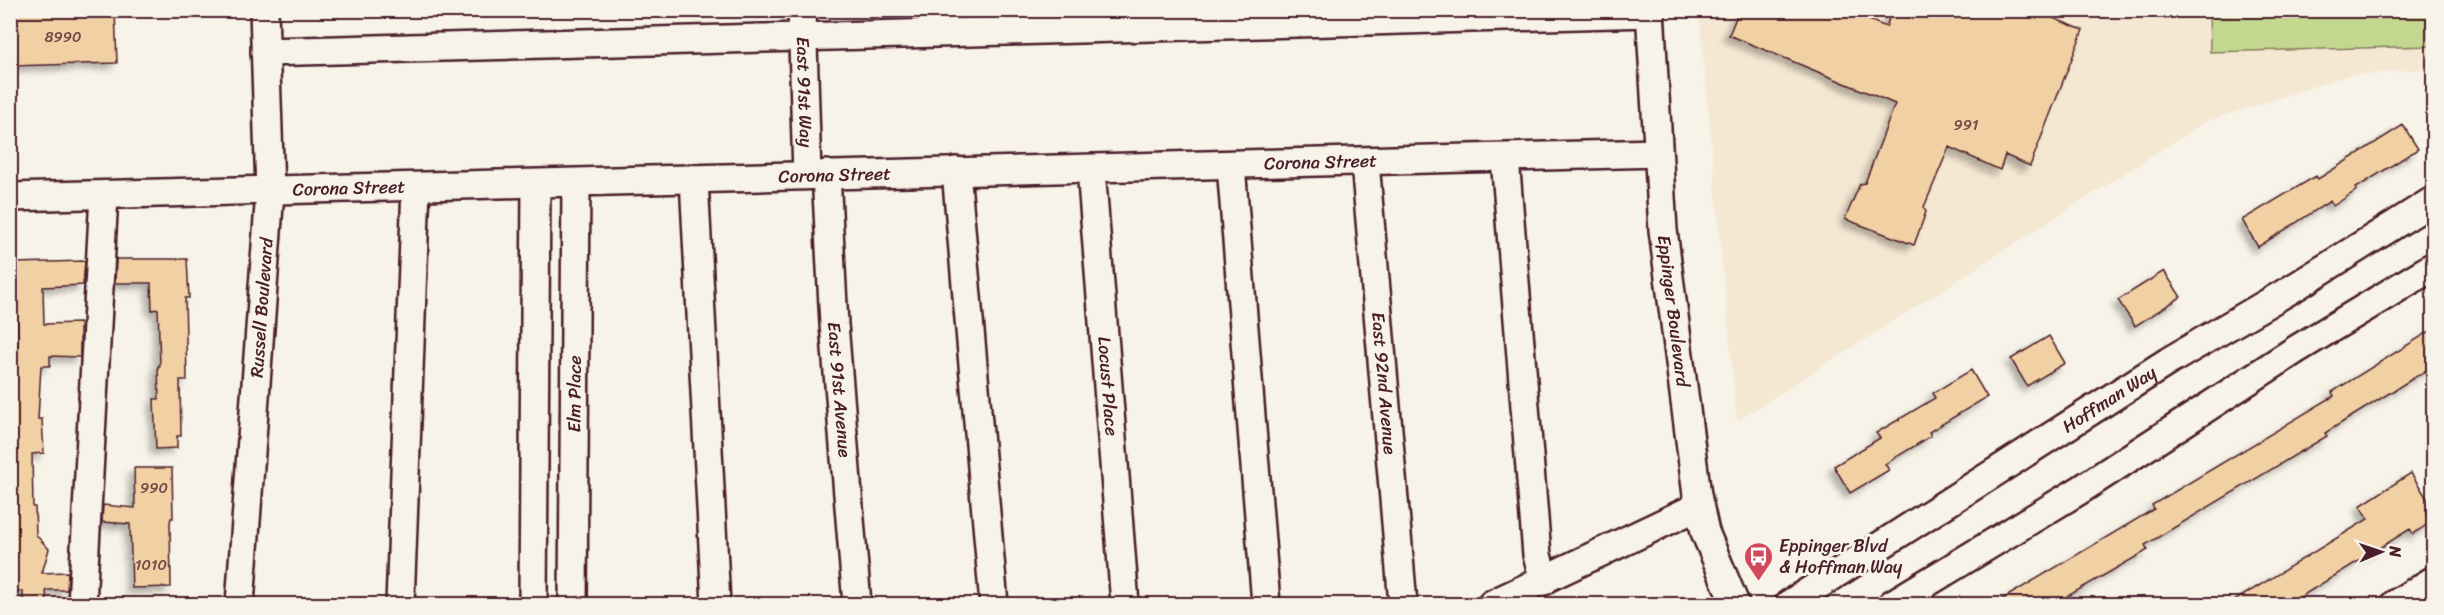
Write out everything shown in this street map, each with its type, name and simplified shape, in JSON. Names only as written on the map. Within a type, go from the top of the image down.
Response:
[{"type":"street","name":"Russell Boulevard","points":[[240,604],[270,191],[264,10]]},
{"type":"street","name":"East 91st Way","points":[[802,10],[817,174]]},
{"type":"street","points":[[265,52],[1650,12]]},
{"type":"street","name":"Eppinger Boulevard","points":[[1650,12],[1663,230],[1699,506],[1705,532],[1735,604]]},
{"type":"street","name":"Corona Street","points":[[10,197],[1658,153]]},
{"type":"street","points":[[1505,158],[1537,555],[1544,581]]},
{"type":"street","name":"East 92nd Avenue","points":[[1365,162],[1403,604]]},
{"type":"street","points":[[1231,165],[1266,604]]},
{"type":"street","name":"Locust Place","points":[[1091,169],[1125,604]]},
{"type":"street","points":[[956,171],[994,604]]},
{"type":"street","name":"East 91st Avenue","points":[[817,174],[834,324],[857,604]]},
{"type":"street","points":[[694,179],[716,604]]},
{"type":"street","name":"Elm Place","points":[[573,604],[576,183]]},
{"type":"street","points":[[533,604],[536,184]]},
{"type":"street","points":[[400,604],[416,187]]},
{"type":"street","points":[[82,604],[104,195]]},
{"type":"street","name":"Hoffman Way","points":[[1789,604],[2159,368],[2433,200]]},
{"type":"street","points":[[1892,604],[2080,490],[2297,349],[2433,266]]},
{"type":"street","points":[[1492,604],[1699,506]]},
{"type":"street","points":[[2395,604],[2433,580]]},
{"type":"shaded area","points":[[1699,11],[2433,11],[2433,68],[2346,76],[2205,122],[1737,421]]},
{"type":"green space","points":[[2209,11],[2433,11],[2433,46],[2210,52]]},
{"type":"building","points":[[10,10],[115,10],[117,63],[10,66]]},
{"type":"building","points":[[1739,10],[1845,10],[1886,27],[1892,10],[2033,10],[2083,30],[2030,166],[2005,155],[2000,170],[1949,147],[1924,207],[1926,212],[1914,245],[1845,219],[1860,184],[1865,183],[1895,104],[1729,35]]},
{"type":"building","points":[[2403,125],[2418,149],[2356,188],[2357,190],[2333,206],[2330,201],[2258,247],[2242,220],[2316,176],[2318,179]]},
{"type":"building","points":[[116,259],[187,259],[189,298],[185,298],[187,380],[180,380],[181,436],[177,436],[177,448],[156,449],[154,399],[159,399],[158,366],[160,366],[158,309],[152,310],[151,283],[115,283]]},
{"type":"building","points":[[85,261],[83,285],[43,287],[44,324],[80,323],[80,357],[50,356],[50,366],[41,366],[38,419],[42,419],[44,453],[32,454],[36,535],[49,549],[42,573],[68,572],[67,590],[46,590],[47,604],[23,604],[23,591],[10,591],[10,403],[14,403],[14,347],[18,346],[15,263]]},
{"type":"building","points":[[2164,271],[2181,297],[2135,326],[2118,300]]},
{"type":"building","points":[[2433,329],[2433,366],[2325,433],[2327,436],[2145,545],[2148,550],[2054,604],[1994,604],[2154,509],[2152,505],[2334,396],[2332,392]]},
{"type":"building","points":[[2049,336],[2065,363],[2027,386],[2011,359]]},
{"type":"building","points":[[1971,370],[1987,397],[1929,432],[1931,436],[1885,464],[1889,470],[1850,493],[1834,466],[1880,438],[1876,433],[1935,398],[1933,393]]},
{"type":"building","points":[[134,468],[172,468],[171,587],[132,588],[130,524],[102,522],[103,505],[135,508]]},
{"type":"building","points":[[2411,473],[2433,508],[2426,514],[2431,522],[2413,534],[2410,529],[2289,604],[2229,604],[2368,519],[2360,506]]},
{"type":"place","name":"Eppinger Blvd & Hoffman Way","points":[[1758,582]]}]
